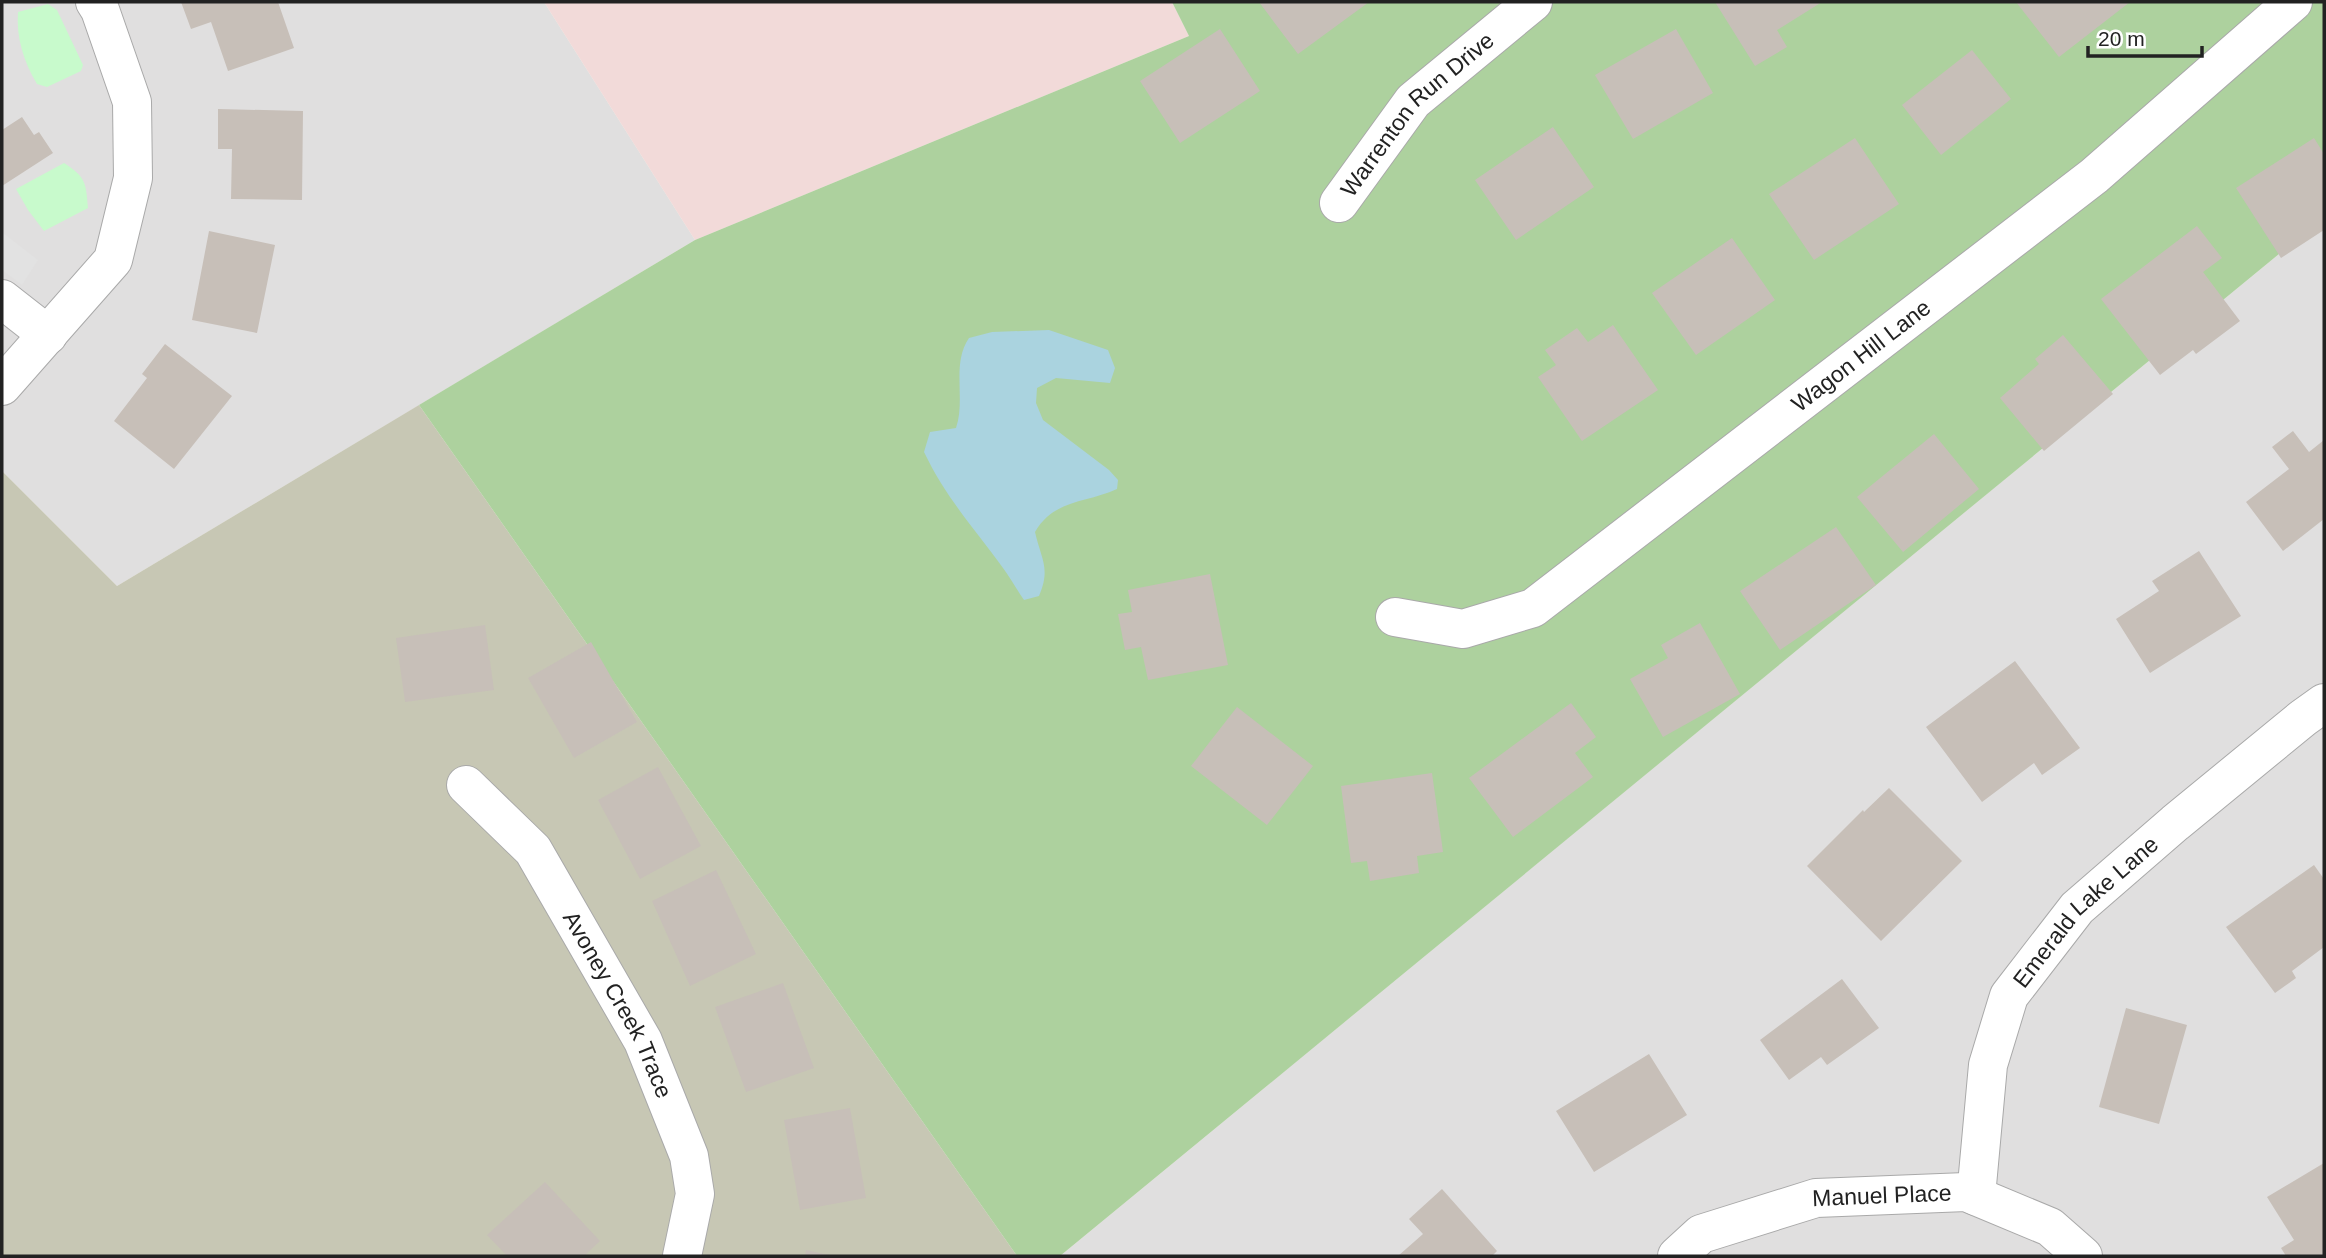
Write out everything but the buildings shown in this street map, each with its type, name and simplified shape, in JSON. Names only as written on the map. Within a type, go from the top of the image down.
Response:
[{"type":"street","points":[[2,386],[113,260],[132,178],[132,102],[95,2]]},
{"type":"street","name":"Warrenton Run Drive","points":[[1339,203],[1413,101],[1533,2]]},
{"type":"street","name":"Wagon Hill Lane","points":[[1395,617],[1464,629],[1534,608],[2094,176],[2293,2]]},
{"type":"street","points":[[2,299],[48,335]]},
{"type":"street","name":"Emerald Lake Lane","points":[[1976,1196],[1988,1065],[2009,996],[2077,908],[2175,823],[2324,703]]},
{"type":"street","name":"Avoney Creek Trace","points":[[466,785],[533,850],[643,1041],[689,1156],[695,1194],[682,1256]]},
{"type":"street","name":"Manuel Place","points":[[1677,1256],[1701,1234],[1816,1198],[1966,1192],[2050,1227],[2083,1256]]},
{"type":"shaded area","points":[[2,2],[544,2],[695,240],[117,586],[2,471]]},
{"type":"shaded area","points":[[544,2],[1172,2],[1189,36],[695,240]]},
{"type":"shaded area","points":[[2324,217],[2324,1256],[1060,1256],[1629,788]]},
{"type":"shaded area","points":[[2,232],[38,260],[22,285],[2,270]]},
{"type":"shaded area","points":[[419,405],[1017,1256],[2,1256],[2,471],[117,586]]},
{"type":"green space","points":[[1172,2],[2324,2],[2324,217],[1060,1256],[1017,1256],[419,405],[695,240],[1189,36]]},
{"type":"green space","points":[[48,4],[57,10],[83,65],[81,71],[47,87],[37,84],[28,67],[20,40],[18,12]]},
{"type":"green space","points":[[64,163],[84,181],[88,208],[44,231],[16,189]]},
{"type":"water","points":[[1049,330],[1108,350],[1115,368],[1110,383],[1056,378],[1037,388],[1036,403],[1043,420],[1109,470],[1118,480],[1117,489],[1072,503],[1043,521],[1035,532],[1044,564],[1043,586],[1039,596],[1024,600],[951,498],[924,452],[930,432],[956,428],[960,405],[961,359],[969,338],[992,332]]}]
